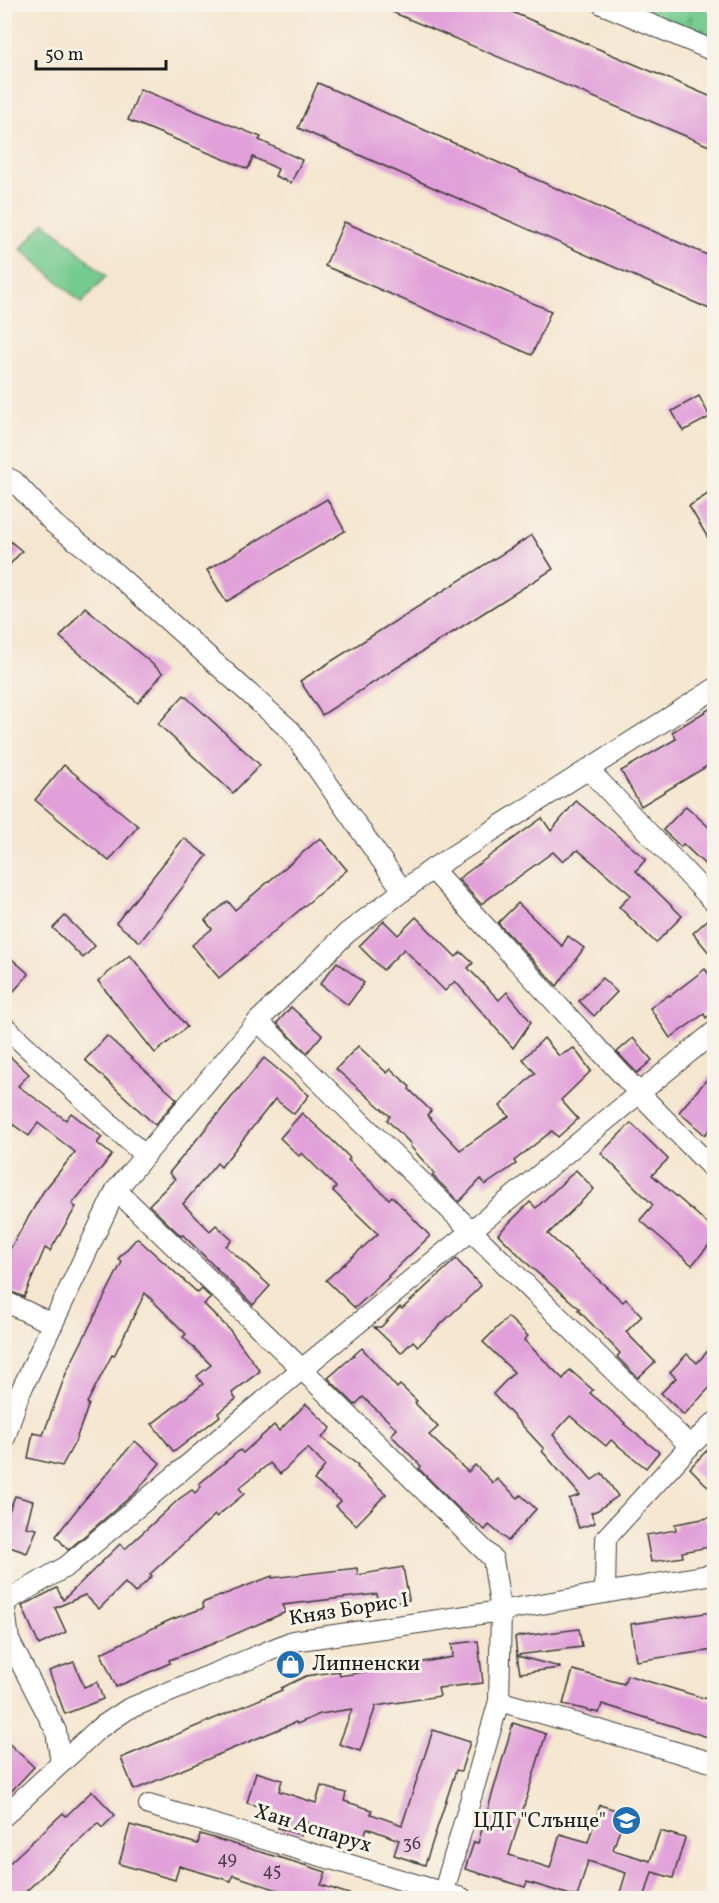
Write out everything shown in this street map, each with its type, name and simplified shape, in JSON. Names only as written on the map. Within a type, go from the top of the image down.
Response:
[{"type":"street","points":[[602,4],[714,51]]},
{"type":"street","points":[[4,476],[14,481],[54,524],[95,555],[291,731],[403,891]]},
{"type":"street","points":[[4,1441],[11,1394],[53,1324],[116,1190],[258,1021],[347,933],[432,868],[714,689]]},
{"type":"street","points":[[588,769],[714,902]]},
{"type":"street","points":[[432,868],[639,1093],[714,1170]]},
{"type":"street","points":[[258,1021],[690,1446]]},
{"type":"street","points":[[61,1763],[56,1731],[7,1639],[5,1601],[67,1566],[302,1369],[714,1032]]},
{"type":"street","points":[[8,1035],[144,1155]]},
{"type":"street","points":[[116,1190],[302,1369],[493,1559],[501,1611],[499,1701],[449,1897]]},
{"type":"street","points":[[4,1301],[53,1324]]},
{"type":"street","points":[[605,1593],[606,1538],[714,1423]]},
{"type":"street","name":"Княз Борис I","points":[[4,1816],[98,1729],[128,1709],[293,1641],[501,1611],[714,1575]]},
{"type":"street","points":[[499,1701],[714,1763]]},
{"type":"street","name":"Хан Аспарух","points":[[149,1805],[449,1897]]},
{"type":"green space","points":[[606,5],[714,5],[714,51]]},
{"type":"green space","points":[[45,222],[106,276],[82,303],[21,249]]},
{"type":"building","points":[[373,4],[493,4],[714,98],[714,148]]},
{"type":"building","points":[[318,83],[714,258],[714,311],[298,128]]},
{"type":"building","points":[[140,89],[261,137],[259,140],[302,160],[291,183],[275,176],[278,169],[253,157],[248,169],[128,120]]},
{"type":"building","points":[[344,222],[551,311],[532,355],[325,266]]},
{"type":"building","points":[[699,396],[710,417],[683,431],[672,411]]},
{"type":"building","points":[[714,490],[714,548],[689,506]]},
{"type":"building","points":[[327,499],[345,531],[226,602],[207,570]]},
{"type":"building","points":[[532,535],[553,569],[322,715],[300,681]]},
{"type":"building","points":[[4,536],[22,551],[4,571]]},
{"type":"building","points":[[85,607],[163,673],[138,703],[60,637]]},
{"type":"building","points":[[184,695],[260,765],[233,793],[158,724]]},
{"type":"building","points":[[714,706],[714,744],[707,748],[714,762],[641,806],[621,771],[676,739],[672,732]]},
{"type":"building","points":[[64,765],[138,826],[109,861],[35,800]]},
{"type":"building","points":[[576,801],[646,859],[636,871],[682,916],[656,943],[619,907],[631,895],[578,850],[562,861],[553,852],[481,904],[458,879],[542,818],[551,831]]},
{"type":"building","points":[[686,806],[714,832],[714,873],[683,844],[681,847],[663,830]]},
{"type":"building","points":[[184,838],[207,856],[140,942],[116,923]]},
{"type":"building","points":[[320,838],[347,870],[219,978],[192,945],[212,929],[205,920],[228,901],[235,910]]},
{"type":"building","points":[[518,903],[562,946],[568,936],[584,948],[557,986],[498,923]]},
{"type":"building","points":[[714,914],[714,959],[693,933]]},
{"type":"building","points":[[65,916],[95,946],[83,958],[53,928]]},
{"type":"building","points":[[416,917],[456,957],[461,952],[473,963],[468,968],[499,1000],[507,992],[531,1022],[513,1048],[455,981],[445,991],[404,949],[383,970],[359,946],[384,921],[398,935]]},
{"type":"building","points":[[4,952],[29,974],[4,1002]]},
{"type":"building","points":[[130,955],[187,1027],[155,1053],[98,981]]},
{"type":"building","points":[[337,962],[364,983],[348,1005],[320,984]]},
{"type":"building","points":[[705,969],[714,981],[714,1011],[706,1018],[704,1014],[670,1038],[650,1008]]},
{"type":"building","points":[[602,978],[617,992],[594,1016],[579,1001]]},
{"type":"building","points":[[291,1007],[322,1035],[307,1053],[277,1023]]},
{"type":"building","points":[[107,1036],[177,1099],[155,1125],[85,1060]]},
{"type":"building","points":[[544,1038],[559,1056],[574,1048],[591,1071],[561,1100],[578,1119],[558,1137],[552,1131],[514,1161],[516,1164],[485,1185],[481,1179],[459,1202],[432,1175],[434,1173],[410,1146],[411,1144],[387,1120],[390,1116],[336,1069],[358,1046],[387,1073],[391,1069],[410,1087],[409,1089],[431,1111],[427,1115],[460,1150],[509,1116],[500,1106],[535,1073],[523,1059]]},
{"type":"building","points":[[633,1038],[652,1060],[637,1073],[617,1052]]},
{"type":"building","points":[[4,1051],[29,1074],[18,1086],[66,1120],[71,1113],[102,1137],[97,1143],[112,1155],[72,1204],[76,1207],[50,1251],[45,1248],[24,1297],[4,1289],[4,1262],[43,1192],[75,1152],[38,1123],[29,1136],[4,1118]]},
{"type":"building","points":[[264,1058],[309,1095],[294,1114],[275,1099],[221,1167],[217,1163],[183,1204],[210,1231],[216,1225],[232,1240],[226,1246],[270,1286],[253,1305],[183,1235],[181,1236],[149,1205],[175,1179],[169,1173]]},
{"type":"building","points":[[714,1071],[714,1124],[705,1135],[679,1112]]},
{"type":"building","points":[[302,1113],[333,1141],[350,1158],[348,1160],[389,1199],[392,1196],[430,1236],[355,1308],[326,1280],[378,1234],[333,1191],[336,1187],[302,1153],[299,1156],[280,1138]]},
{"type":"building","points":[[631,1123],[668,1159],[652,1175],[714,1229],[714,1239],[692,1265],[640,1220],[653,1205],[601,1153]]},
{"type":"building","points":[[576,1170],[594,1189],[548,1234],[623,1302],[626,1299],[642,1316],[626,1332],[655,1362],[638,1378],[617,1357],[620,1353],[578,1310],[580,1309],[533,1269],[498,1234],[530,1202],[536,1208]]},
{"type":"building","points":[[137,1238],[198,1293],[202,1289],[211,1298],[204,1304],[229,1329],[260,1371],[232,1393],[236,1399],[218,1413],[220,1416],[174,1452],[152,1424],[203,1384],[197,1376],[211,1365],[183,1337],[186,1334],[145,1293],[114,1356],[112,1355],[87,1403],[89,1404],[75,1442],[62,1466],[28,1458],[33,1433],[43,1435],[67,1371],[122,1262],[118,1259]]},
{"type":"building","points":[[456,1259],[481,1286],[418,1346],[413,1341],[401,1353],[374,1327],[381,1327],[400,1307],[402,1309]]},
{"type":"building","points":[[508,1317],[528,1336],[524,1340],[563,1379],[570,1370],[593,1390],[590,1393],[659,1452],[646,1468],[611,1440],[606,1446],[570,1416],[553,1435],[592,1480],[602,1473],[618,1496],[591,1513],[595,1523],[579,1528],[569,1499],[580,1495],[542,1451],[544,1449],[493,1394],[514,1372],[483,1342]]},
{"type":"building","points":[[714,1344],[714,1383],[684,1415],[661,1393],[676,1378],[670,1372],[687,1354],[697,1363]]},
{"type":"building","points":[[362,1348],[397,1388],[400,1385],[417,1401],[415,1403],[438,1427],[429,1435],[468,1472],[475,1465],[493,1483],[497,1479],[518,1498],[521,1495],[536,1509],[508,1541],[489,1525],[485,1530],[460,1510],[419,1469],[421,1466],[391,1435],[397,1429],[363,1397],[355,1405],[328,1378]]},
{"type":"building","points":[[306,1404],[331,1428],[322,1438],[358,1465],[357,1467],[386,1494],[356,1525],[336,1506],[341,1501],[314,1480],[325,1466],[308,1448],[280,1474],[270,1463],[239,1488],[244,1494],[216,1517],[215,1515],[150,1574],[152,1576],[135,1593],[125,1583],[99,1609],[85,1595],[55,1608],[66,1632],[39,1645],[22,1606],[57,1588],[63,1600],[120,1544],[125,1549],[179,1499],[192,1490],[195,1493],[201,1487],[199,1484],[240,1450],[243,1453],[274,1425],[279,1431]]},
{"type":"building","points":[[135,1441],[160,1463],[136,1492],[68,1550],[56,1536]]},
{"type":"building","points":[[714,1443],[714,1493],[690,1468]]},
{"type":"building","points":[[15,1496],[33,1501],[26,1527],[37,1529],[27,1553],[4,1545],[7,1537],[4,1535],[4,1524]]},
{"type":"building","points":[[714,1517],[714,1546],[682,1552],[683,1557],[651,1562],[646,1535],[676,1530],[675,1524]]},
{"type":"building","points":[[403,1567],[409,1600],[379,1606],[377,1594],[283,1605],[286,1612],[169,1660],[170,1663],[116,1687],[101,1653],[170,1620],[204,1608],[202,1603],[272,1576],[272,1578],[357,1568],[358,1575]]},
{"type":"building","points":[[712,1612],[714,1650],[636,1661],[631,1624]]},
{"type":"building","points":[[579,1629],[582,1647],[517,1655],[515,1637]]},
{"type":"building","points":[[478,1641],[483,1683],[438,1688],[440,1696],[376,1706],[360,1751],[339,1744],[352,1709],[320,1714],[297,1724],[296,1722],[134,1790],[121,1758],[282,1690],[281,1688],[306,1676],[339,1671],[340,1676],[453,1657],[452,1644]]},
{"type":"building","points":[[517,1656],[560,1667],[560,1668],[520,1673]]},
{"type":"building","points":[[74,1662],[84,1687],[97,1682],[103,1699],[65,1714],[49,1671]]},
{"type":"building","points":[[573,1670],[624,1684],[627,1675],[714,1701],[714,1739],[602,1704],[599,1713],[563,1704]]},
{"type":"building","points":[[513,1723],[546,1734],[509,1855],[550,1868],[560,1834],[588,1842],[600,1805],[625,1813],[613,1850],[650,1861],[660,1831],[685,1838],[673,1878],[652,1872],[644,1899],[618,1899],[626,1873],[588,1861],[577,1897],[527,1882],[525,1887],[465,1869],[474,1842],[478,1843]]},
{"type":"building","points":[[433,1730],[470,1742],[461,1771],[456,1770],[425,1865],[394,1855],[399,1840],[367,1828],[363,1839],[305,1823],[301,1835],[278,1828],[282,1813],[247,1803],[256,1772],[282,1780],[279,1791],[316,1803],[321,1786],[346,1793],[344,1801],[372,1810],[371,1814],[402,1825]]},
{"type":"building","points":[[4,1739],[34,1767],[4,1799]]},
{"type":"building","points":[[92,1791],[115,1815],[102,1828],[98,1823],[18,1899],[4,1899],[4,1868],[63,1813],[66,1816]]},
{"type":"building","points":[[130,1825],[198,1844],[200,1834],[326,1872],[321,1885],[355,1896],[355,1899],[289,1899],[290,1894],[233,1875],[231,1881],[179,1866],[175,1880],[119,1864]]},
{"type":"place","name":"Липненски","points":[[291,1664]]},
{"type":"place","name":"ЦДГ \"Слънце\"","points":[[627,1821]]}]
